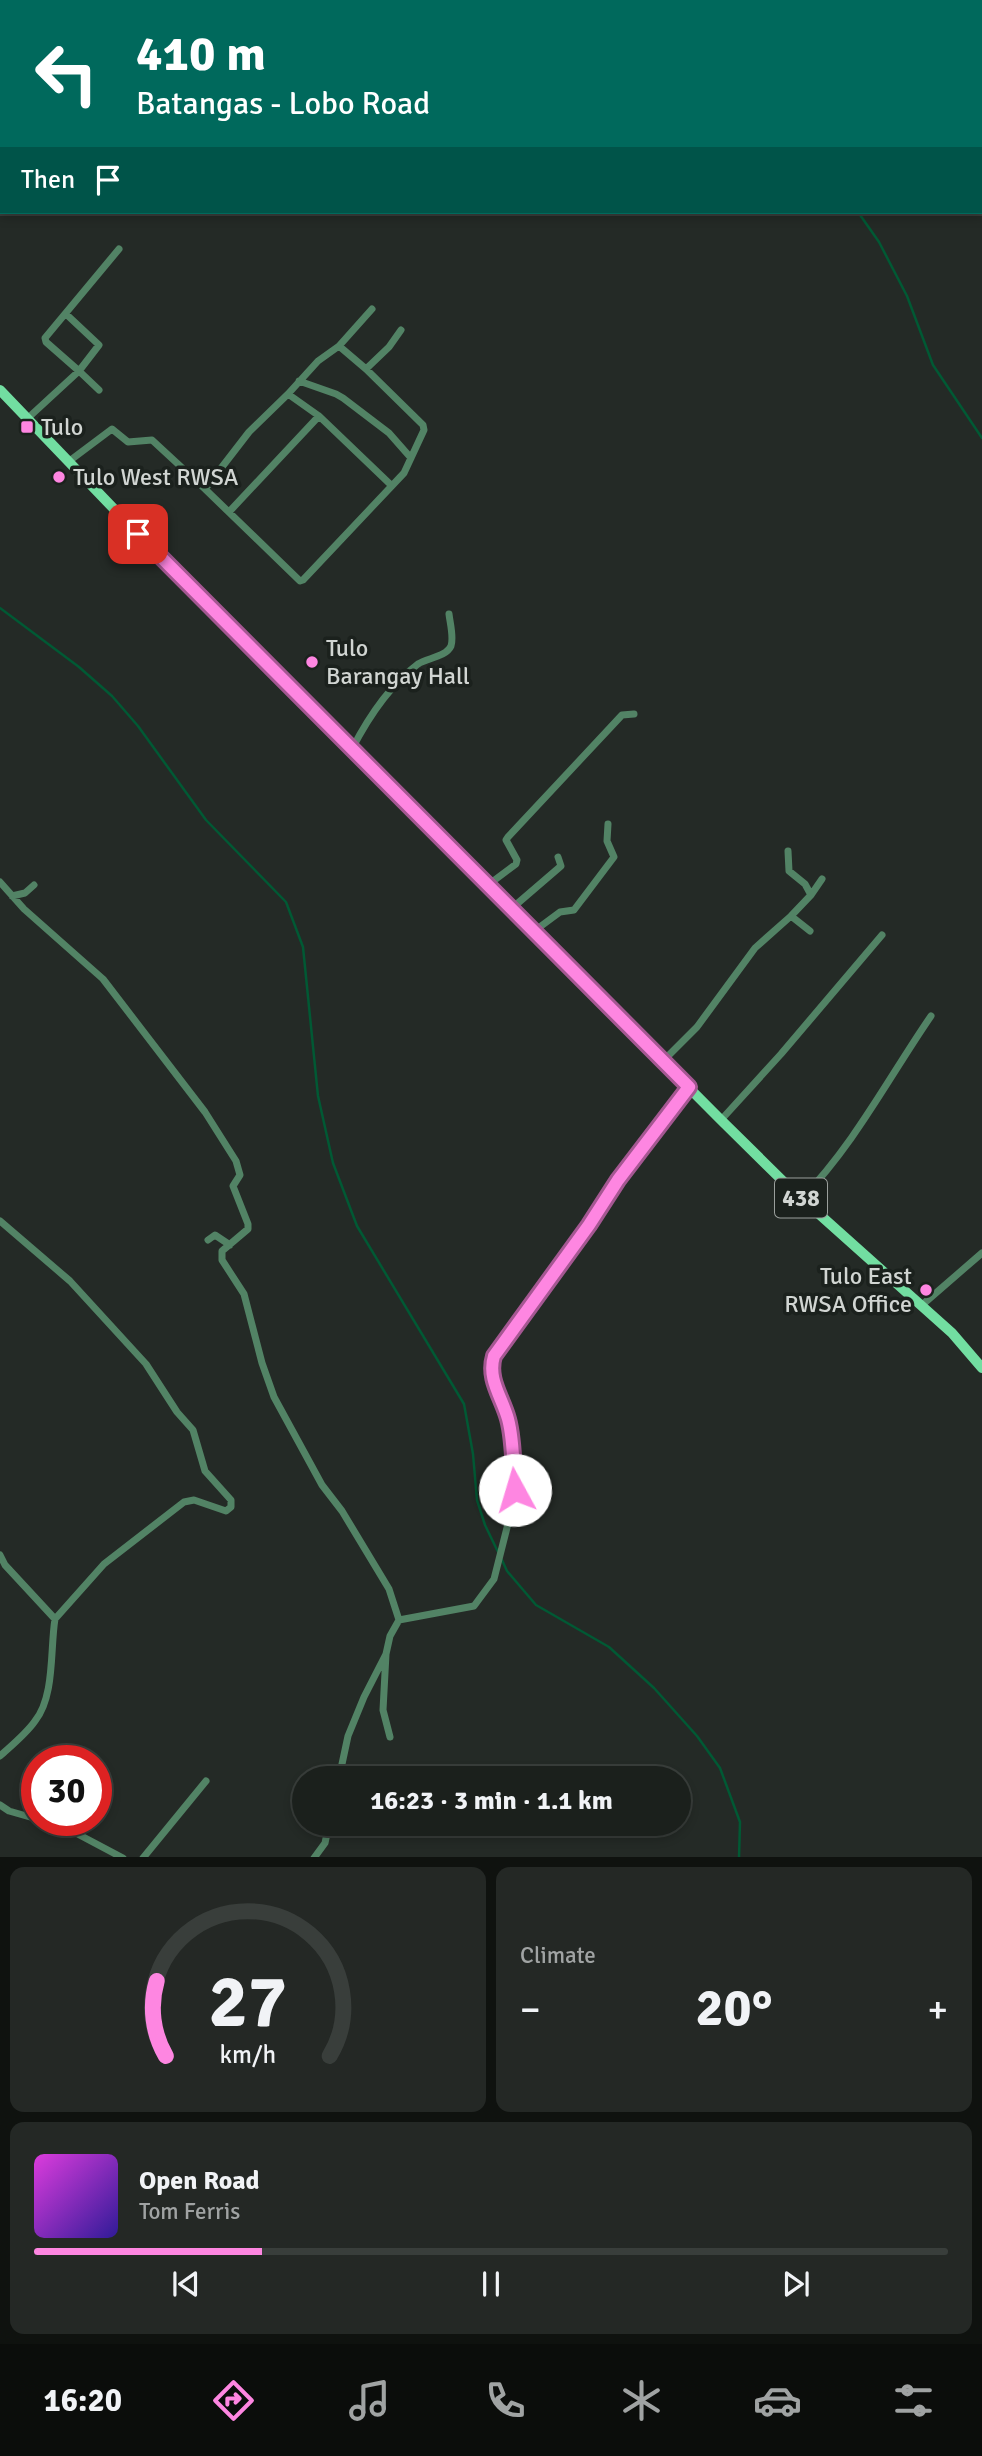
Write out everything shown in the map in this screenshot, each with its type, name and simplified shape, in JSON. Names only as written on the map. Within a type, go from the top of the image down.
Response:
[{"type":"main road","name":"438","points":[[0,390],[29,418],[68,463],[662,1062],[802,1198],[952,1333],[982,1368]]},
{"type":"street","points":[[99,390],[45,340],[119,249]]},
{"type":"street","points":[[205,489],[249,432],[326,354],[339,346],[372,309]]},
{"type":"street","points":[[29,418],[79,371],[99,345],[66,314]]},
{"type":"street","points":[[366,369],[389,347],[401,330]]},
{"type":"street","points":[[68,463],[112,429],[128,442],[152,440],[300,581],[404,473],[423,436],[423,425],[339,346]]},
{"type":"street","points":[[299,381],[343,398],[389,433],[411,458]]},
{"type":"street","points":[[288,394],[319,416],[391,485]]},
{"type":"street","points":[[229,512],[319,416]]},
{"type":"street","points":[[352,749],[370,717],[402,678],[419,664],[449,649],[452,644],[449,614]]},
{"type":"street","points":[[488,885],[516,864],[517,860],[506,840],[508,837],[622,715],[634,714]]},
{"type":"street","points":[[533,932],[560,912],[575,910],[614,858],[607,841],[608,824]]},
{"type":"street","points":[[788,851],[789,871],[806,884],[811,895]]},
{"type":"street","points":[[511,909],[561,866],[558,857]]},
{"type":"street","points":[[662,1062],[697,1027],[755,948],[791,916],[822,879]]},
{"type":"street","points":[[0,882],[103,979],[196,1100],[236,1161],[240,1175],[233,1186],[248,1229],[222,1251],[222,1260],[244,1294],[274,1397],[322,1485],[342,1511],[389,1589],[399,1620],[390,1636],[386,1654],[383,1710],[390,1737]]},
{"type":"street","points":[[12,896],[28,891],[34,885]]},
{"type":"street","points":[[791,916],[810,931]]},
{"type":"street","points":[[721,1120],[882,935]]},
{"type":"street","points":[[802,1198],[824,1176],[847,1144],[931,1016]]},
{"type":"street","points":[[399,1620],[474,1606],[494,1579],[515,1490],[508,1419],[496,1393],[491,1369],[494,1356],[589,1225],[618,1180],[689,1087]]},
{"type":"street","points":[[0,1221],[70,1281],[146,1364],[177,1412],[193,1430],[205,1471],[231,1500],[232,1507],[226,1510],[194,1500],[184,1502],[104,1564],[55,1619],[50,1673],[43,1707],[36,1720],[0,1756]]},
{"type":"street","points":[[208,1240],[215,1235],[230,1245]]},
{"type":"street","points":[[922,1305],[982,1253]]},
{"type":"street","points":[[0,1555],[5,1565],[55,1619]]},
{"type":"street","points":[[342,1766],[348,1736],[386,1654]]},
{"type":"street","points":[[143,1857],[206,1781]]},
{"type":"street","points":[[0,1805],[21,1814]]},
{"type":"street","points":[[82,1836],[123,1857]]},
{"type":"street","points":[[314,1857],[326,1843],[327,1836]]},
{"type":"waterway","points":[[859,214],[879,242],[907,296],[933,365],[982,438]]},
{"type":"waterway","points":[[0,608],[79,667],[112,696],[138,726],[206,820],[286,902],[303,947],[318,1096],[333,1163],[357,1226],[464,1404],[473,1454],[477,1500],[499,1554]]},
{"type":"waterway","points":[[502,1560],[507,1571],[536,1605],[609,1647],[654,1688],[697,1736],[720,1768],[740,1822],[739,1857]]},
{"type":"place","name":"Tulo","points":[[27,427]]},
{"type":"place","name":"Tulo West RWSA","points":[[59,477]]},
{"type":"place","name":"Tulo Barangay Hall","points":[[312,662]]},
{"type":"place","name":"Tulo East RWSA Office","points":[[926,1290]]},
{"type":"route","points":[[138,534],[689,1087],[618,1180],[589,1225],[494,1356],[491,1369],[496,1393],[508,1419],[515,1490]]}]
